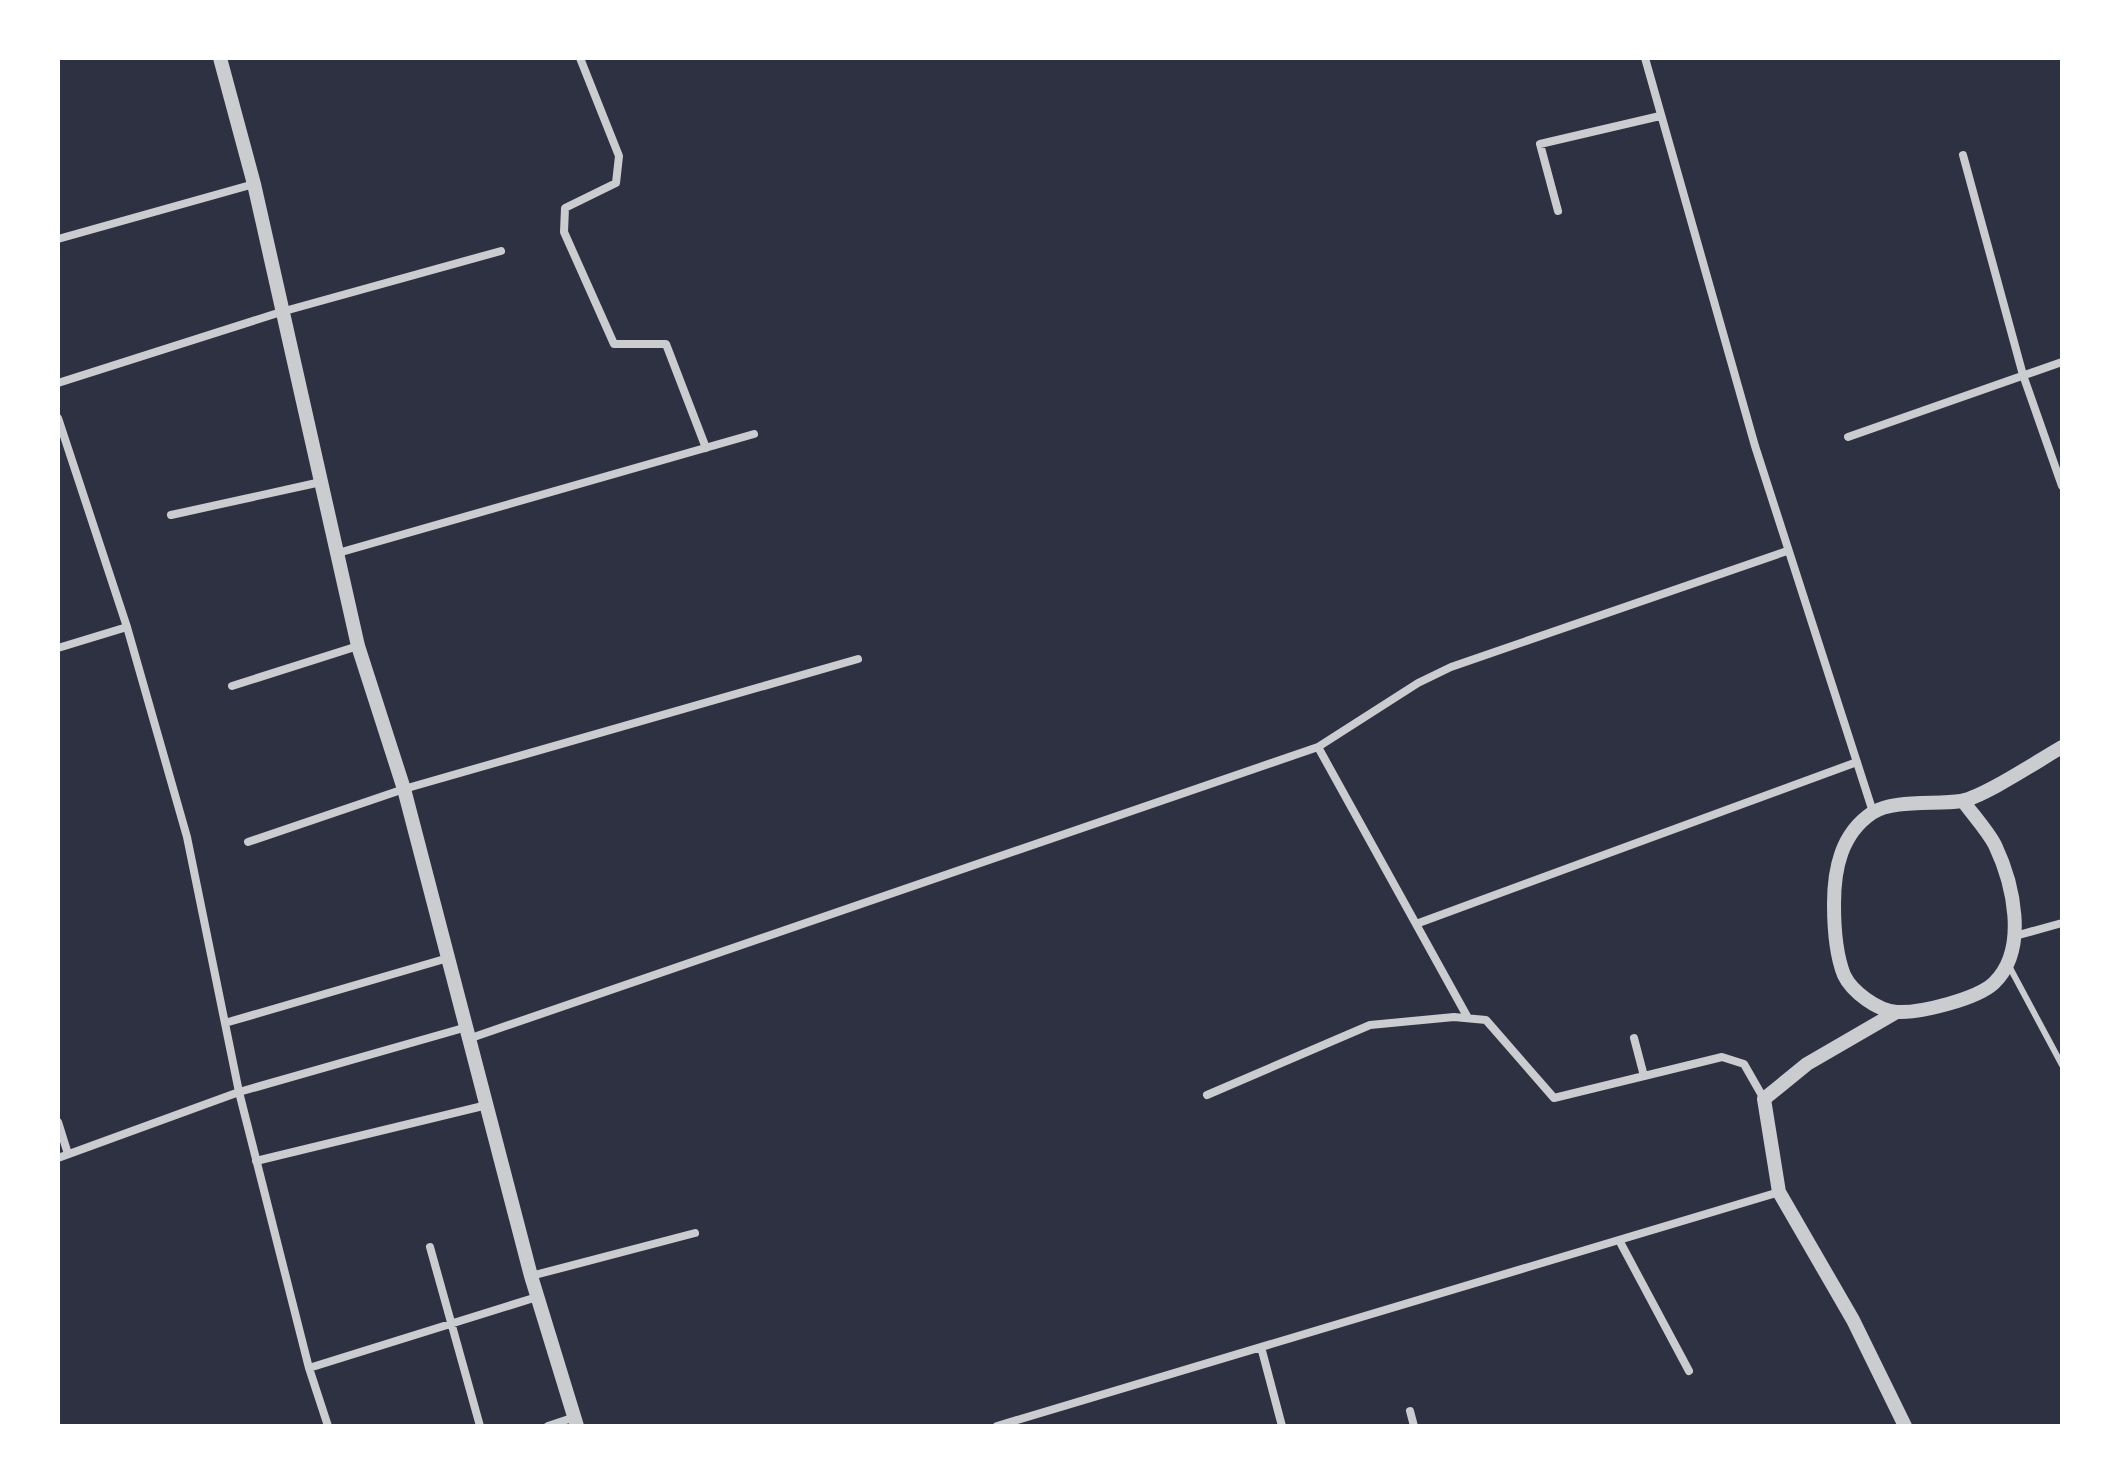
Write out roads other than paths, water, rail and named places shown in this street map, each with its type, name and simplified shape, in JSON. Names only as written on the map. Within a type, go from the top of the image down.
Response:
[{"type":"street","points":[[220,58],[254,184],[358,646],[404,789],[531,1276],[576,1422],[548,1426]]},
{"type":"street","points":[[580,58],[619,156],[616,183],[565,208],[564,232],[614,344],[666,344],[706,448]]},
{"type":"street","points":[[1645,58],[1787,551],[1873,812]]},
{"type":"street","points":[[1558,211],[1540,144],[1660,116]]},
{"type":"street","points":[[1963,155],[2023,375],[2062,486]]},
{"type":"street","points":[[58,239],[254,184]]},
{"type":"street","points":[[58,383],[281,312],[501,251]]},
{"type":"street","points":[[1848,437],[2062,362]]},
{"type":"street","points":[[58,418],[127,627],[187,837],[239,1092],[309,1368],[328,1426]]},
{"type":"street","points":[[338,553],[754,434]]},
{"type":"street","points":[[171,515],[321,482]]},
{"type":"street","points":[[58,1158],[239,1092],[469,1032],[1318,747],[1418,683],[1451,667],[1787,551]]},
{"type":"street","points":[[58,648],[127,627]]},
{"type":"street","points":[[232,686],[358,646]]},
{"type":"street","points":[[248,842],[404,789],[858,659]]},
{"type":"street","points":[[1318,747],[1468,1018]]},
{"type":"street","points":[[1895,1013],[1862,998],[1845,976],[1834,925],[1834,882],[1843,844],[1873,812],[1921,802],[1963,801],[2062,747]]},
{"type":"street","points":[[1416,924],[1857,762]]},
{"type":"street","points":[[1764,1099],[1807,1064],[1895,1013],[1950,1004],[1994,983],[2007,962],[2015,936],[2010,887],[1994,843],[1963,801]]},
{"type":"street","points":[[2015,936],[2062,923]]},
{"type":"street","points":[[225,1023],[448,958]]},
{"type":"street","points":[[1207,1095],[1370,1025],[1468,1018],[1486,1020],[1554,1098],[1722,1057],[1744,1064],[1764,1099],[1779,1192],[1853,1320],[1905,1426]]},
{"type":"street","points":[[1634,1038],[1644,1076]]},
{"type":"street","points":[[256,1161],[488,1105]]},
{"type":"street","points":[[58,1122],[68,1154]]},
{"type":"street","points":[[997,1426],[1779,1192]]},
{"type":"street","points":[[531,1276],[695,1233]]},
{"type":"street","points":[[1619,1240],[1689,1371]]},
{"type":"street","points":[[430,1247],[480,1426]]},
{"type":"street","points":[[309,1368],[537,1297]]},
{"type":"street","points":[[1261,1347],[1282,1426]]},
{"type":"street","points":[[1410,1411],[1414,1426]]},
{"type":"lane","points":[[2007,962],[2062,1065]]}]
